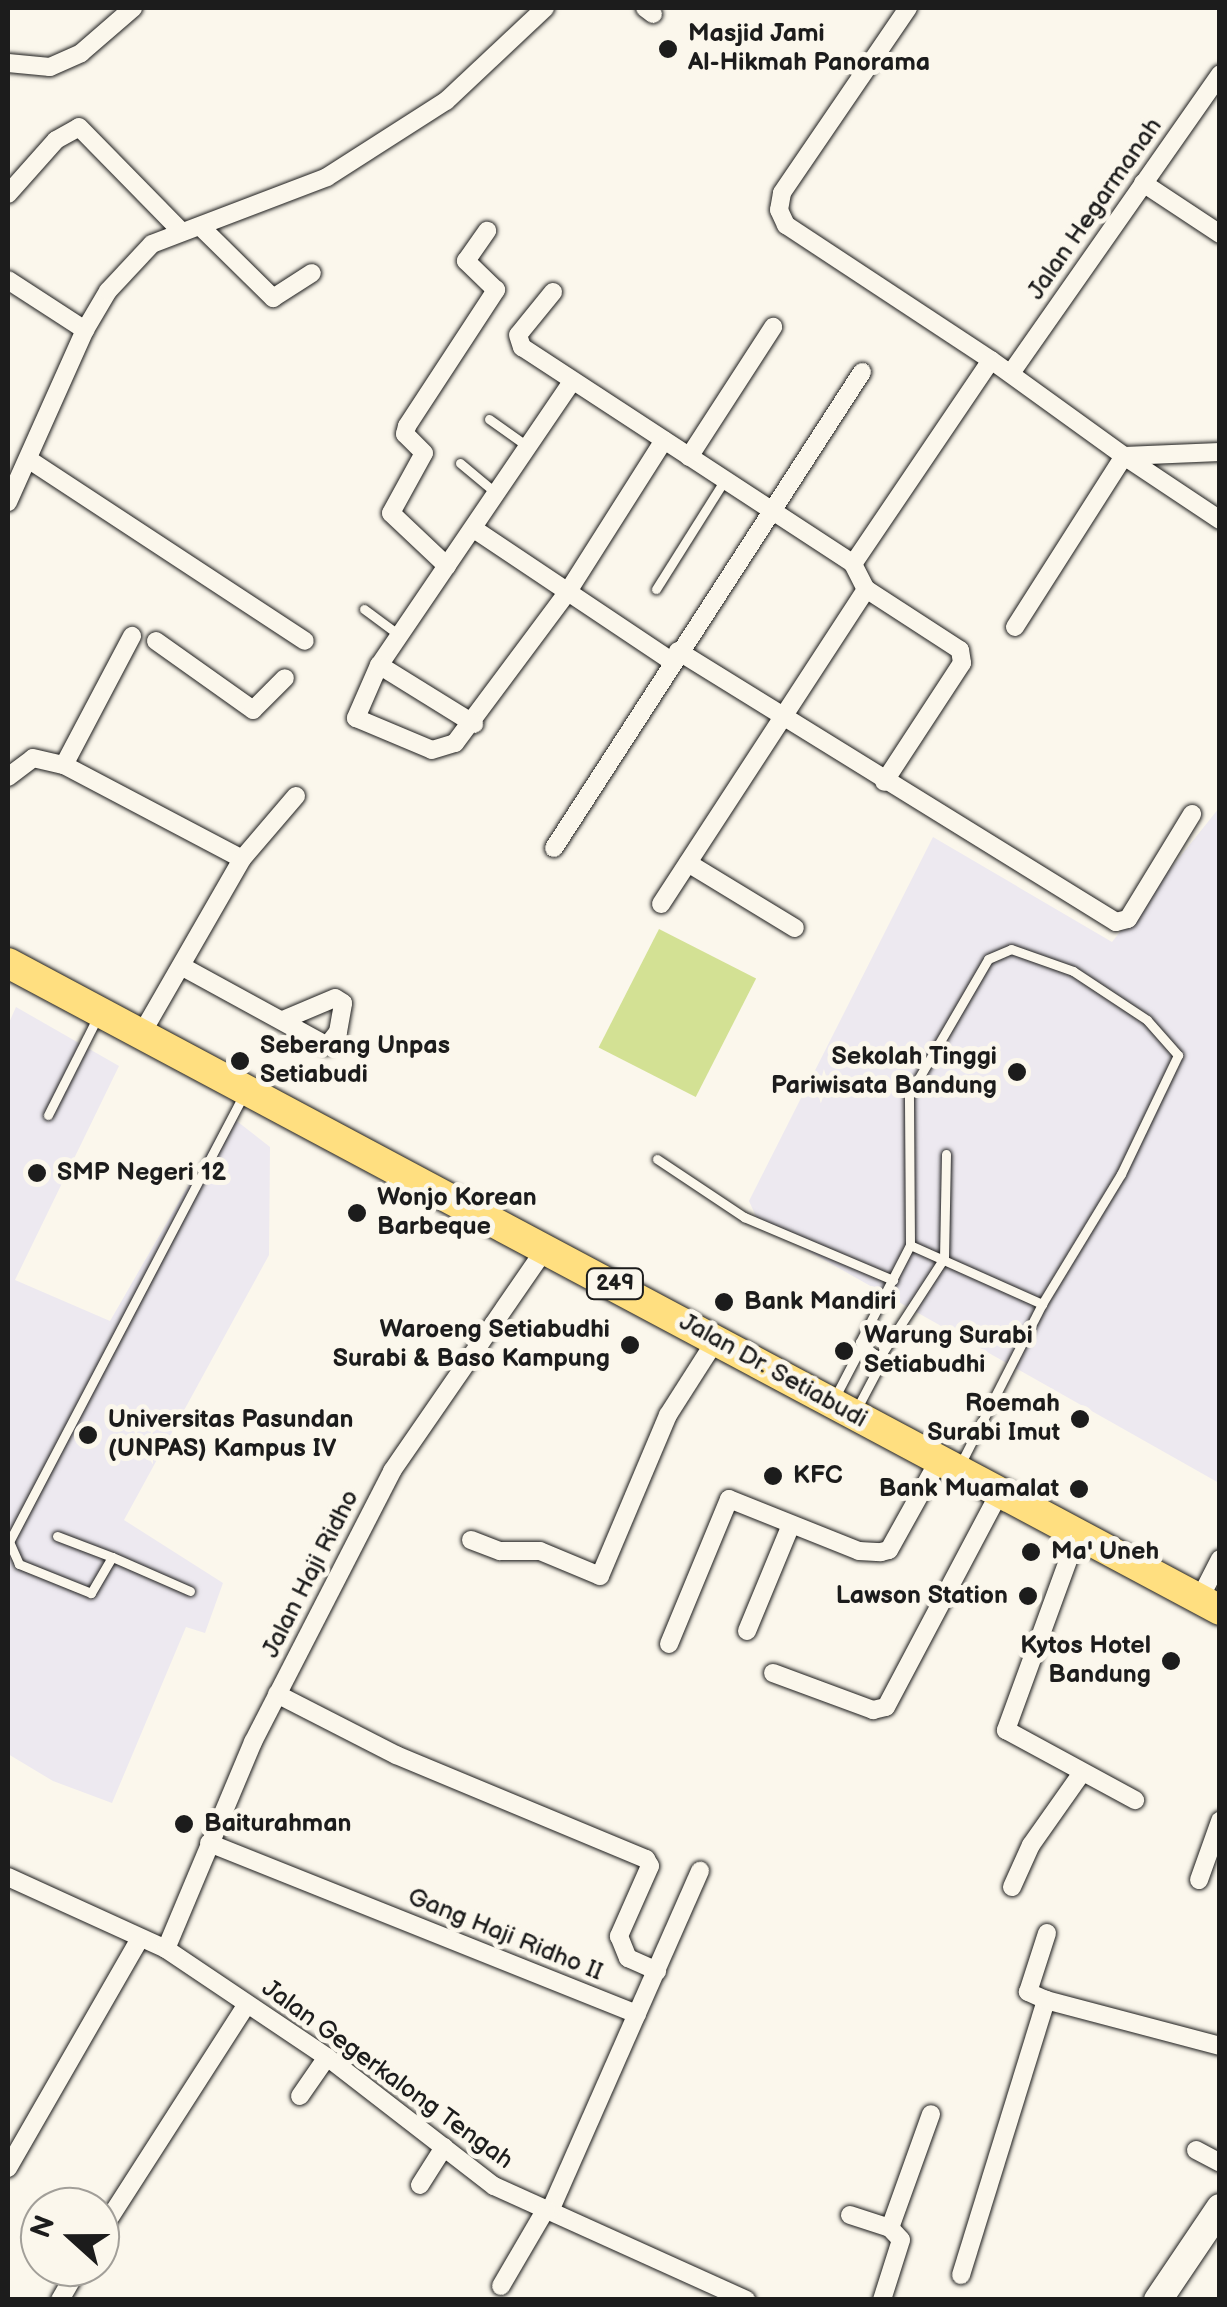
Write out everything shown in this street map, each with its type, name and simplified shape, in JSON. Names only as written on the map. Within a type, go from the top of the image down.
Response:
[{"type":"main road","name":"Jalan Dr. Setiabudi","points":[[8,964],[247,1088],[1209,1605]]},
{"type":"main road","points":[[1158,2300],[1220,2208]]},
{"type":"street","points":[[8,63],[50,67],[81,53],[133,8]]},
{"type":"street","points":[[8,502],[12,481],[28,459],[85,330],[129,266],[152,244],[181,231],[202,228],[327,176],[446,102],[545,8]]},
{"type":"street","points":[[908,8],[782,193],[778,210],[786,225],[1011,373],[1220,520]]},
{"type":"street","name":"Jalan Hegarmanah","points":[[1011,373],[1220,74]]},
{"type":"street","points":[[8,194],[56,140],[78,127],[181,231]]},
{"type":"street","points":[[1143,183],[1220,234]]},
{"type":"street","points":[[202,228],[273,298],[312,273]]},
{"type":"street","points":[[448,566],[391,513],[424,453],[405,434],[407,426],[496,290],[466,261],[487,230]]},
{"type":"street","points":[[8,280],[85,330]]},
{"type":"street","points":[[553,292],[518,341],[571,382],[853,564],[866,588],[963,656],[884,782]]},
{"type":"street","points":[[689,457],[773,326]]},
{"type":"street","points":[[853,564],[991,360]]},
{"type":"street","points":[[554,848],[862,372]]},
{"type":"street","points":[[571,382],[379,665],[356,718],[438,751],[474,724],[567,593],[664,440]]},
{"type":"street","points":[[1124,456],[1220,452]]},
{"type":"street","points":[[1015,626],[1124,456]]},
{"type":"street","points":[[28,459],[304,641]]},
{"type":"street","points":[[474,529],[567,593],[781,717],[1116,922],[1128,919],[1192,814]]},
{"type":"street","points":[[660,904],[866,588]]},
{"type":"street","points":[[64,765],[132,636]]},
{"type":"street","points":[[156,641],[253,710],[285,678]]},
{"type":"street","points":[[379,665],[474,724]]},
{"type":"street","points":[[8,777],[33,758],[64,765],[242,859]]},
{"type":"street","points":[[142,1032],[242,859],[296,796]]},
{"type":"street","points":[[688,864],[794,928]]},
{"type":"street","points":[[183,967],[285,1019]]},
{"type":"street","name":"Jalan Haji Ridho","points":[[166,1949],[277,1694],[392,1471],[546,1248]]},
{"type":"street","points":[[471,1540],[500,1551],[540,1550],[600,1576],[668,1415],[716,1340]]},
{"type":"street","points":[[669,1644],[729,1499],[859,1551],[889,1550],[947,1467]]},
{"type":"street","points":[[773,1674],[873,1710],[886,1707],[998,1494]]},
{"type":"street","points":[[746,1631],[790,1524]]},
{"type":"street","points":[[1077,1536],[1006,1722],[1013,1737],[1135,1800]]},
{"type":"street","points":[[1209,1605],[1220,1559]]},
{"type":"street","points":[[277,1694],[396,1755],[646,1859],[650,1866],[618,1936],[628,1958],[657,1970]]},
{"type":"street","points":[[1012,1888],[1031,1845],[1081,1774]]},
{"type":"street","points":[[1198,1880],[1220,1821]]},
{"type":"street","name":"Gang Haji Ridho II","points":[[209,1843],[637,2014]]},
{"type":"street","points":[[500,2286],[548,2210],[700,1872]]},
{"type":"street","name":"Jalan Gegerkalong Tengah","points":[[8,1877],[166,1949],[327,2057],[494,2186],[739,2298]]},
{"type":"street","points":[[1047,1933],[1028,1992],[1220,2046]]},
{"type":"street","points":[[8,2168],[140,1938]]},
{"type":"street","points":[[961,2275],[1046,2000]]},
{"type":"street","points":[[120,2202],[247,2004]]},
{"type":"street","points":[[300,2096],[327,2057]]},
{"type":"street","points":[[890,2228],[931,2114]]},
{"type":"street","points":[[420,2185],[444,2148]]},
{"type":"street","points":[[1196,2150],[1220,2164]]},
{"type":"street","points":[[850,2214],[890,2228],[903,2248],[882,2300]]},
{"type":"lane","points":[[489,419],[528,446]]},
{"type":"lane","points":[[460,463],[498,494]]},
{"type":"lane","points":[[656,589],[724,481]]},
{"type":"lane","points":[[364,609],[399,635]]},
{"type":"lane","points":[[842,1410],[861,1347],[910,1245],[909,1096],[988,960],[1012,949],[1072,970],[1147,1020],[1178,1055],[1121,1174],[947,1467]]},
{"type":"lane","points":[[48,1115],[100,1011]]},
{"type":"lane","points":[[112,1556],[91,1594],[19,1564],[9,1542],[247,1088]]},
{"type":"lane","points":[[842,1410],[884,1357],[944,1258],[946,1154]]},
{"type":"lane","points":[[657,1159],[744,1217],[893,1280]]},
{"type":"lane","points":[[910,1245],[1042,1304]]},
{"type":"lane","points":[[861,1347],[884,1357]]},
{"type":"lane","points":[[57,1536],[190,1591]]},
{"type":"shaded area","name":"Sekolah Tinggi Pariwisata Bandung","points":[[1219,808],[1219,1483],[759,1223],[749,1201],[933,837],[1112,942]]},
{"type":"shaded area","name":"Universitas Pasundan (UNPAS) Kampus IV","points":[[16,1007],[119,1066],[15,1280],[110,1321],[229,1115],[270,1147],[269,1255],[124,1520],[223,1583],[205,1633],[186,1627],[112,1803],[53,1781],[8,1754],[8,1025]]},
{"type":"green space","points":[[659,929],[756,978],[696,1097],[599,1048]]},
{"type":"place","name":"Masjid Jami Al-Hikmah Panorama","points":[[668,49]]},
{"type":"place","name":"Seberang Unpas Setiabudi","points":[[240,1061]]},
{"type":"place","name":"Sekolah Tinggi Pariwisata Bandung","points":[[1017,1072]]},
{"type":"place","name":"SMP Negeri 12","points":[[37,1173]]},
{"type":"place","name":"Wonjo Korean Barbeque","points":[[357,1213]]},
{"type":"place","name":"Bank Mandiri","points":[[724,1302]]},
{"type":"place","name":"Waroeng Setiabudhi Surabi & Baso Kampung","points":[[630,1345]]},
{"type":"place","name":"Warung Surabi Setiabudhi","points":[[844,1351]]},
{"type":"place","name":"Roemah Surabi Imut","points":[[1080,1419]]},
{"type":"place","name":"Universitas Pasundan (UNPAS) Kampus IV","points":[[88,1435]]},
{"type":"place","name":"KFC","points":[[773,1476]]},
{"type":"place","name":"Bank Muamalat","points":[[1079,1489]]},
{"type":"place","name":"Ma' Uneh","points":[[1031,1552]]},
{"type":"place","name":"Lawson Station","points":[[1028,1596]]},
{"type":"place","name":"Kytos Hotel Bandung","points":[[1171,1661]]},
{"type":"place","name":"Baiturahman","points":[[184,1824]]}]
